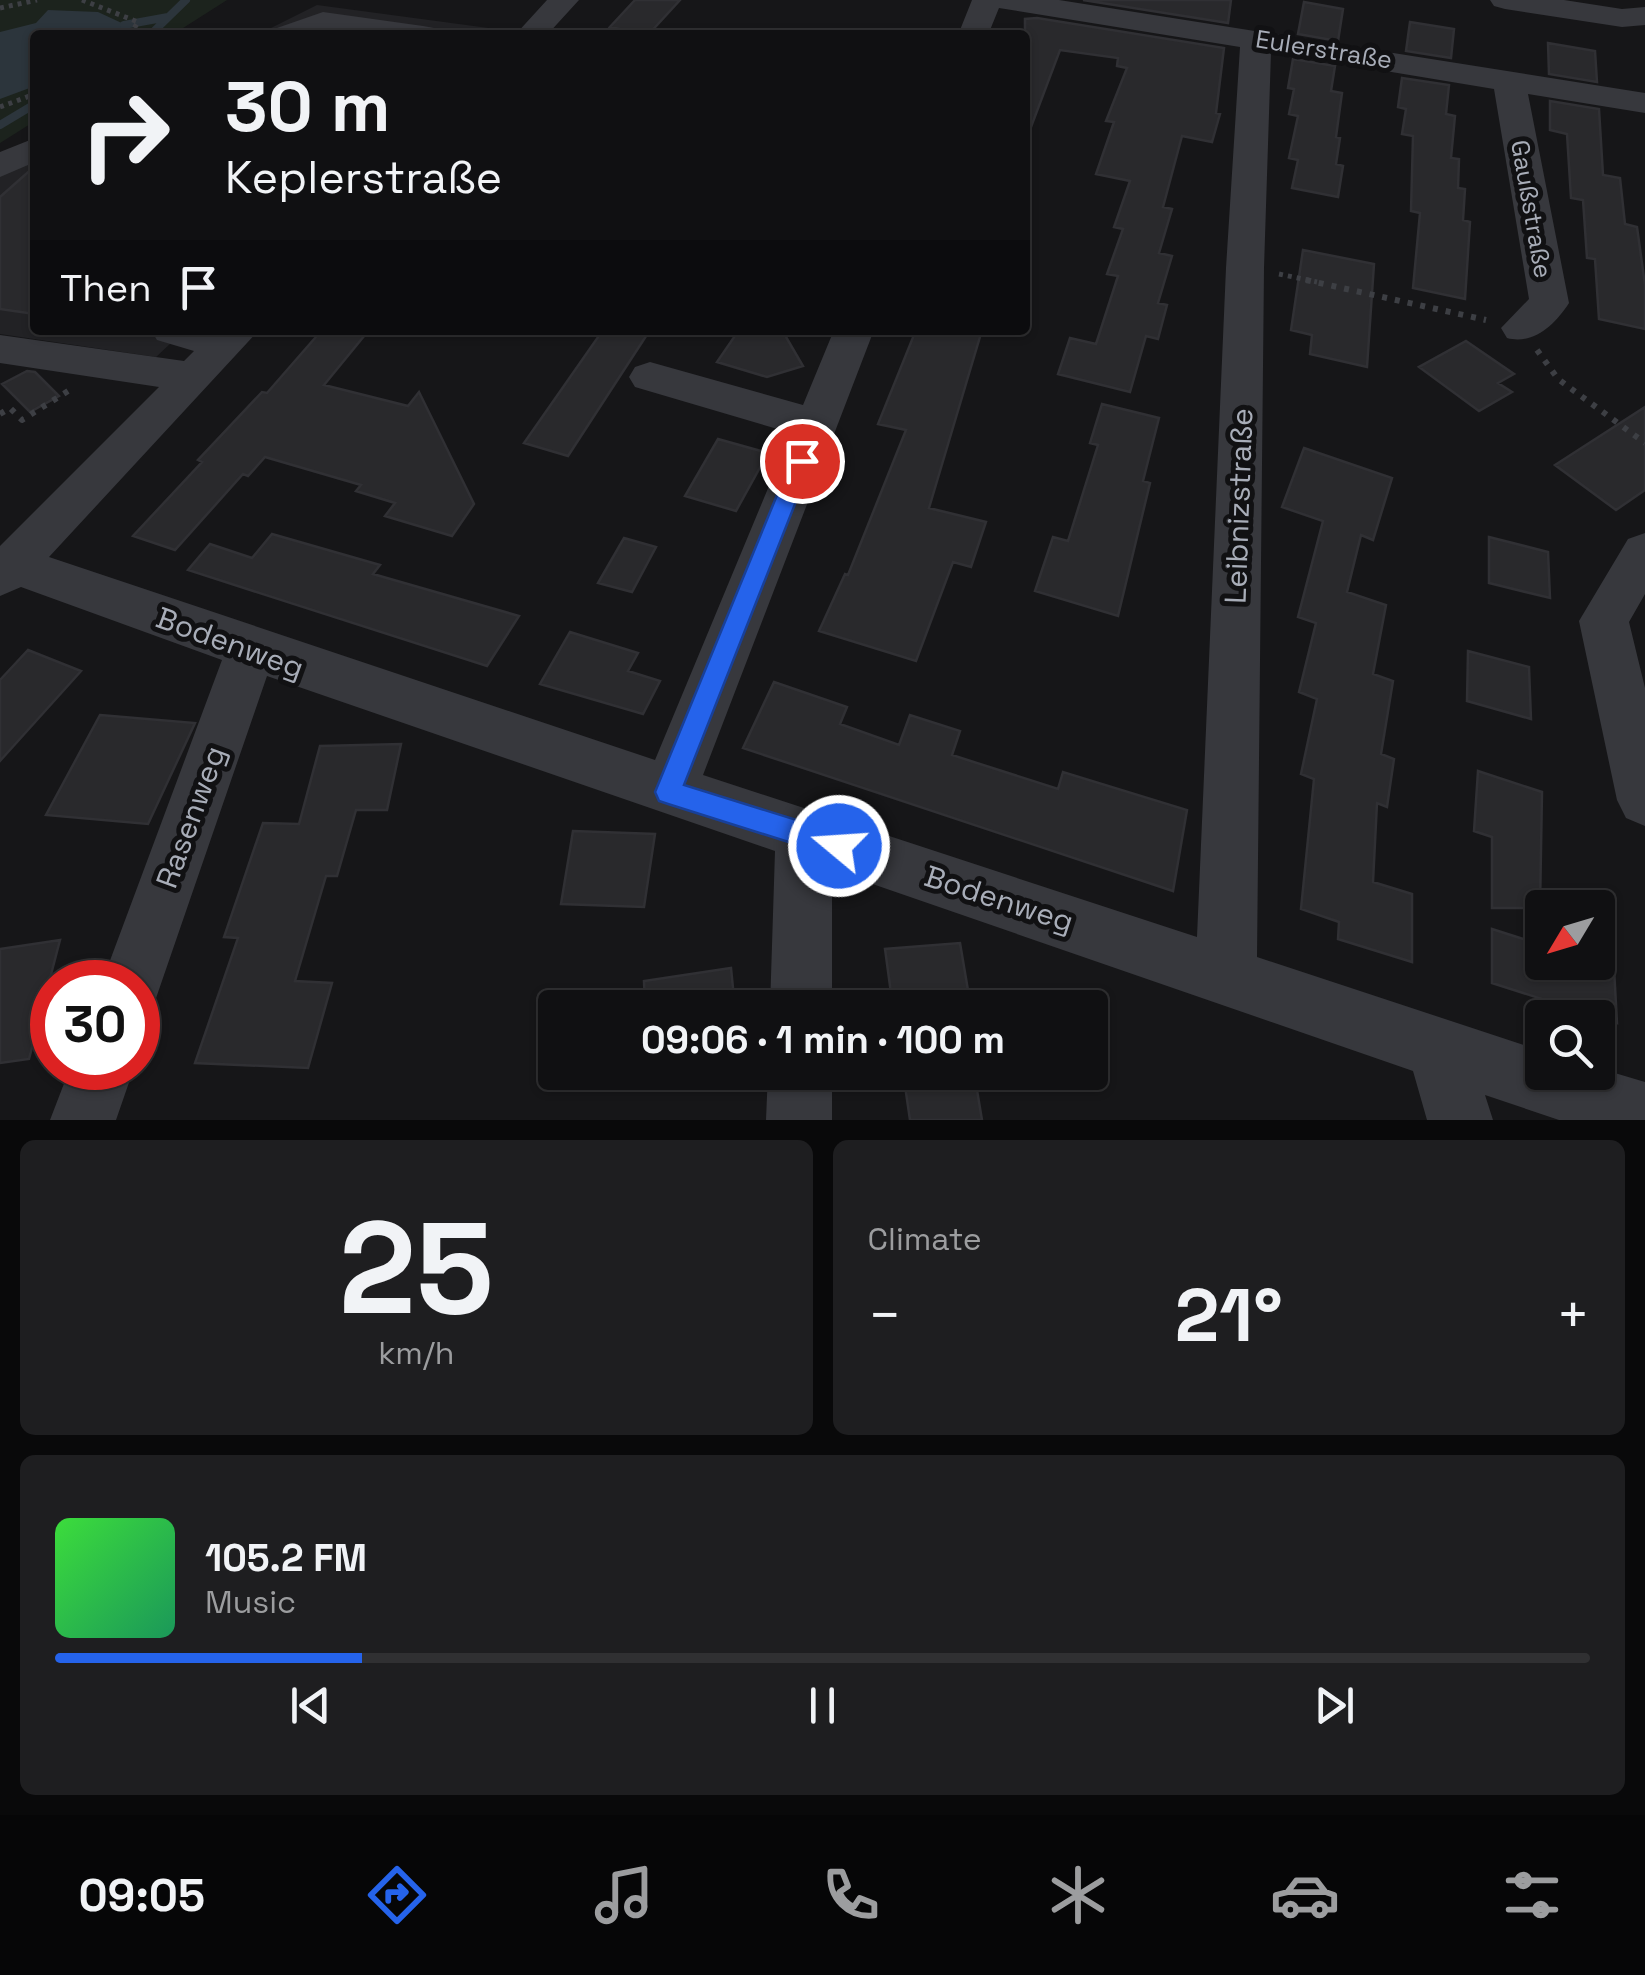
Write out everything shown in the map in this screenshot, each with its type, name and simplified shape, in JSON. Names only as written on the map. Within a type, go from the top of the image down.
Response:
[{"type":"street","points":[[535,30],[564,0]]},
{"type":"street","points":[[975,30],[987,0]]},
{"type":"street","name":"Eulerstraße","points":[[1003,0],[1645,103]]},
{"type":"street","points":[[1505,0],[1622,18],[1645,16]]},
{"type":"street","points":[[300,30],[323,21],[387,30]]},
{"type":"street","name":"Leibnizstraße","points":[[1226,975],[1245,268],[1256,38]]},
{"type":"street","name":"Gaußstraße","points":[[1510,79],[1548,303],[1520,328]]},
{"type":"street","points":[[0,166],[30,151]]},
{"type":"street","points":[[0,323],[30,328]]},
{"type":"street","points":[[74,335],[193,377]]},
{"type":"street","points":[[668,792],[852,335]]},
{"type":"street","points":[[6,570],[231,338]]},
{"type":"street","points":[[0,349],[104,347]]},
{"type":"street","points":[[650,378],[816,424]]},
{"type":"street","points":[[1645,552],[1604,621],[1645,800]]},
{"type":"street","name":"Bodenweg","points":[[6,570],[1226,975],[1439,1051],[1645,1116]]},
{"type":"street","name":"Rasenweg","points":[[140,960],[250,651]]},
{"type":"street","points":[[801,990],[804,834]]},
{"type":"street","points":[[1439,1051],[1460,1120]]},
{"type":"street","points":[[83,1120],[94,1090]]},
{"type":"street","points":[[799,1120],[800,1090]]},
{"type":"path","points":[[0,8],[38,0]]},
{"type":"path","points":[[82,0],[138,22],[133,30]]},
{"type":"path","points":[[0,108],[30,96]]},
{"type":"path","points":[[1245,268],[1520,328],[1558,379],[1645,443]]},
{"type":"path","points":[[0,414],[10,408],[22,420],[62,397],[104,347]]},
{"type":"shaded area","points":[[0,0],[227,0],[180,30],[30,30],[30,124],[0,143]]},
{"type":"shaded area","points":[[317,5],[496,29],[495,30],[267,30]]},
{"type":"shaded area","points":[[48,10],[98,12],[126,25],[122,30],[30,30],[30,88],[0,99],[0,32],[36,23]]},
{"type":"shaded area","points":[[30,147],[30,335],[180,335],[156,357],[0,334],[0,162]]},
{"type":"building","points":[[635,0],[680,0],[653,30],[610,27]]},
{"type":"building","points":[[1083,0],[1231,0],[1228,23]]},
{"type":"building","points":[[1304,2],[1343,9],[1338,41],[1298,34]]},
{"type":"building","points":[[1025,19],[1224,48],[1216,113],[1220,114],[1212,142],[1182,136],[1163,207],[1172,209],[1159,253],[1172,256],[1158,303],[1167,305],[1158,339],[1146,336],[1130,392],[1058,374],[1070,338],[1096,344],[1118,276],[1107,274],[1123,229],[1114,227],[1130,181],[1096,174],[1114,122],[1106,121],[1127,68],[1117,66],[1118,58],[1060,50],[1030,130],[1030,30],[1025,30]]},
{"type":"building","points":[[1410,22],[1454,29],[1451,58],[1406,51]]},
{"type":"building","points":[[1548,43],[1595,51],[1597,82],[1549,74]]},
{"type":"building","points":[[1293,59],[1335,66],[1331,91],[1342,93],[1336,137],[1340,138],[1336,164],[1343,166],[1338,197],[1292,188],[1298,160],[1289,158],[1298,116],[1289,114],[1294,89],[1288,88]]},
{"type":"building","points":[[1402,78],[1449,85],[1446,114],[1455,116],[1451,158],[1459,159],[1458,188],[1465,189],[1463,220],[1470,222],[1465,299],[1413,288],[1420,213],[1411,211],[1413,136],[1402,134],[1406,109],[1398,107]]},
{"type":"building","points":[[1550,101],[1599,109],[1603,175],[1620,178],[1625,224],[1637,227],[1645,285],[1645,329],[1599,319],[1595,259],[1587,258],[1583,200],[1571,198],[1567,134],[1550,130]]},
{"type":"building","points":[[30,170],[30,313],[0,309],[0,197]]},
{"type":"building","points":[[1303,250],[1374,264],[1367,367],[1310,354],[1312,335],[1291,330]]},
{"type":"building","points":[[318,335],[365,335],[324,385],[408,406],[419,392],[474,504],[452,536],[385,516],[395,503],[356,491],[361,485],[265,457],[248,476],[243,474],[175,550],[133,536],[202,462],[198,460],[262,392],[267,393]]},
{"type":"building","points":[[600,335],[647,335],[568,456],[524,443]]},
{"type":"building","points":[[736,335],[785,335],[803,366],[767,377],[717,362]]},
{"type":"building","points":[[914,335],[981,335],[929,508],[986,522],[971,567],[953,562],[916,661],[819,631],[845,574],[848,575],[906,430],[878,424]]},
{"type":"building","points":[[1466,341],[1514,374],[1498,383],[1512,392],[1479,411],[1419,367]]},
{"type":"building","points":[[27,371],[35,372],[59,396],[30,412],[2,384]]},
{"type":"building","points":[[1102,404],[1159,418],[1143,481],[1150,483],[1118,616],[1035,591],[1053,537],[1068,541],[1098,445],[1090,443]]},
{"type":"building","points":[[1645,407],[1645,490],[1616,510],[1555,465]]},
{"type":"building","points":[[718,439],[768,453],[736,511],[685,496]]},
{"type":"building","points":[[1304,448],[1392,478],[1373,540],[1361,535],[1347,592],[1386,605],[1373,674],[1393,681],[1381,754],[1394,759],[1387,807],[1377,803],[1373,882],[1412,894],[1412,962],[1338,939],[1339,922],[1301,909],[1314,779],[1301,774],[1317,699],[1299,692],[1316,623],[1298,617],[1323,521],[1282,507]]},
{"type":"building","points":[[272,534],[380,565],[373,574],[519,616],[487,666],[188,570],[210,544],[252,558]]},
{"type":"building","points":[[1489,537],[1548,552],[1550,598],[1489,583]]},
{"type":"building","points":[[624,538],[656,547],[632,592],[598,583]]},
{"type":"building","points":[[570,632],[638,653],[628,671],[660,681],[643,714],[540,684]]},
{"type":"building","points":[[28,650],[81,671],[0,761],[0,680]]},
{"type":"building","points":[[1468,651],[1529,667],[1531,719],[1467,701]]},
{"type":"building","points":[[774,682],[847,707],[840,724],[899,745],[910,715],[960,731],[952,755],[1058,789],[1063,772],[1187,810],[1173,891],[743,748]]},
{"type":"building","points":[[100,715],[195,723],[148,824],[46,815]]},
{"type":"building","points":[[401,744],[387,810],[356,810],[337,876],[326,876],[295,981],[332,983],[308,1068],[195,1063],[238,938],[224,937],[263,823],[299,824],[320,746]]},
{"type":"building","points":[[1478,771],[1542,792],[1540,890],[1525,890],[1525,908],[1492,908],[1492,837],[1474,831]]},
{"type":"building","points":[[573,831],[655,834],[644,907],[561,904]]},
{"type":"building","points":[[1492,929],[1525,940],[1525,980],[1615,980],[1617,1023],[1615,1000],[1545,1000],[1492,983]]},
{"type":"building","points":[[60,940],[55,960],[30,960],[29,1059],[0,1063],[0,949]]},
{"type":"building","points":[[960,943],[968,990],[891,990],[885,949]]},
{"type":"building","points":[[731,968],[733,990],[644,990],[644,981]]},
{"type":"building","points":[[906,1090],[977,1090],[982,1120],[910,1120]]},
{"type":"waterway","points":[[155,30],[186,0]]},
{"type":"waterway","points":[[124,25],[168,17]]},
{"type":"waterway","points":[[0,125],[30,107]]},
{"type":"route","points":[[802,461],[668,792],[839,846]]}]
